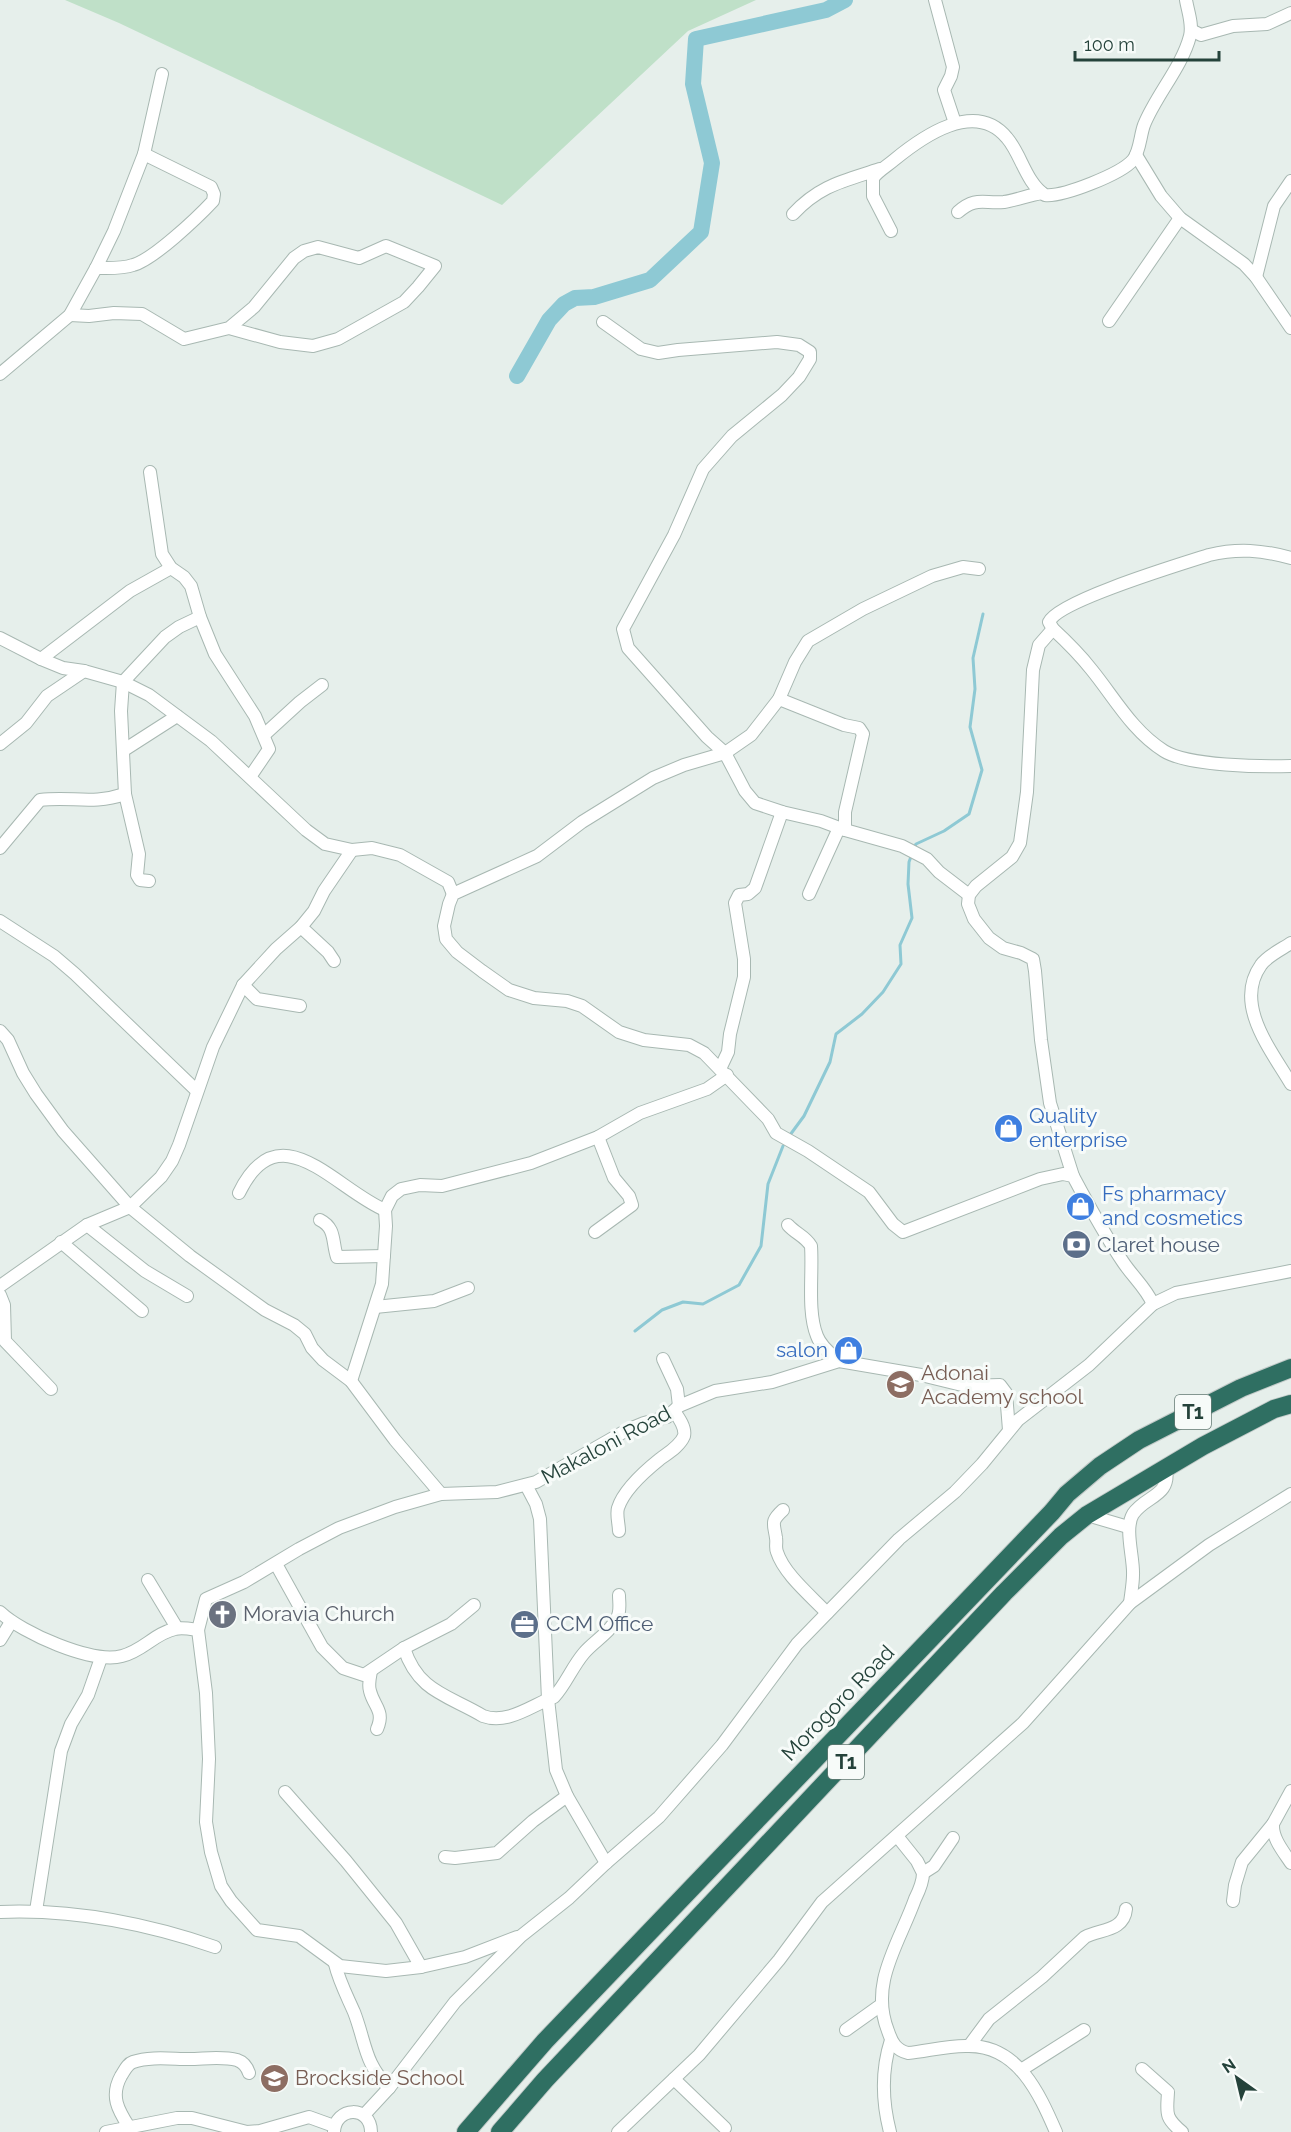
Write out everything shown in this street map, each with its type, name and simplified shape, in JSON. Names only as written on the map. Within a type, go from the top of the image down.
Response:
[{"type":"highway","name":"Morogoro Road","points":[[466,2132],[545,2041],[1044,1521],[1067,1494],[1100,1466],[1139,1440],[1241,1388],[1291,1368]]},
{"type":"highway","name":"T1","points":[[500,2132],[545,2080],[1004,1593],[1061,1536],[1087,1515],[1166,1468],[1248,1422],[1274,1409],[1291,1404]]},
{"type":"street","points":[[935,0],[952,62],[951,76],[944,90],[955,123]]},
{"type":"street","points":[[891,231],[872,190],[873,178],[924,137],[955,123],[984,123],[999,130],[1012,144],[1035,186],[1042,193],[1049,195],[1077,189],[1116,172],[1131,162],[1136,155],[1144,126],[1190,38],[1191,30],[1186,0]]},
{"type":"street","points":[[1191,30],[1201,35],[1233,26],[1268,24],[1291,13]]},
{"type":"street","points":[[0,374],[70,315],[96,268],[114,231],[144,154],[162,74]]},
{"type":"street","points":[[96,268],[134,265],[147,259],[213,201],[214,194],[211,186],[144,154]]},
{"type":"street","points":[[1136,155],[1161,196],[1180,218],[1234,257],[1256,277],[1291,328]]},
{"type":"street","points":[[793,214],[805,201],[825,188],[884,168]]},
{"type":"street","points":[[1256,277],[1274,206],[1291,181]]},
{"type":"street","points":[[958,212],[970,203],[1004,202],[1042,193]]},
{"type":"street","points":[[1109,321],[1180,218]]},
{"type":"street","points":[[70,315],[89,316],[120,312],[142,314],[184,339],[229,328],[254,307],[294,258],[304,250],[318,247],[359,258],[386,246],[435,266],[404,302],[338,339],[313,346],[280,342],[229,328]]},
{"type":"street","points":[[603,322],[641,349],[658,353],[777,342],[799,345],[810,352],[810,359],[799,377],[782,395],[732,436],[703,469],[674,535],[623,629],[628,648],[707,737],[725,753],[745,791],[755,803],[902,846],[927,859],[939,872],[969,895]]},
{"type":"street","points":[[150,472],[162,554],[171,568],[191,586],[200,617],[215,654],[265,734],[269,749],[250,777]]},
{"type":"street","points":[[1291,558],[1256,550],[1209,555],[1070,605],[1051,617],[1049,623],[1091,668],[1134,724],[1165,752],[1209,762],[1291,766]]},
{"type":"street","points":[[979,569],[963,567],[932,576],[863,609],[808,641],[799,654],[779,699],[751,735],[725,753],[684,765],[653,778],[582,822],[537,856],[453,894],[448,904],[444,926],[446,939],[458,952],[510,990],[534,998],[567,1001],[582,1006],[619,1032],[644,1040],[689,1045],[704,1053],[768,1119],[776,1133],[808,1151],[869,1192],[893,1224],[903,1232],[1040,1179],[1063,1174],[1074,1176]]},
{"type":"street","points":[[41,659],[130,591],[171,568]]},
{"type":"street","points":[[149,881],[140,880],[136,875],[139,854],[125,794],[123,682],[165,637],[200,617]]},
{"type":"street","points":[[1053,629],[1039,645],[1033,670],[1027,792],[1020,843],[1012,857],[976,886],[969,895],[968,904],[974,919],[989,938],[1003,948],[1033,959],[1050,1103],[1074,1176],[1099,1227],[1125,1266],[1149,1293],[1153,1304]]},
{"type":"street","points":[[0,638],[63,668],[84,671],[123,682],[149,695],[211,741],[306,830],[325,844],[352,850],[372,848],[400,855],[448,882],[453,894]]},
{"type":"street","points":[[0,744],[27,723],[47,696],[84,671]]},
{"type":"street","points":[[265,734],[322,685]]},
{"type":"street","points":[[779,699],[844,725],[859,728],[863,734],[842,829],[808,894]]},
{"type":"street","points":[[124,750],[177,716]]},
{"type":"street","points":[[0,848],[40,800],[57,798],[109,800],[125,794]]},
{"type":"street","points":[[351,1381],[382,1284],[385,1210],[392,1196],[401,1189],[420,1185],[442,1186],[531,1163],[598,1137],[640,1113],[707,1089],[724,1072],[732,1024],[744,977],[744,959],[735,903],[739,895],[748,894],[755,888],[782,812]]},
{"type":"street","points":[[0,1286],[87,1225],[130,1207],[161,1177],[172,1161],[213,1047],[243,986],[314,911],[324,891],[352,850]]},
{"type":"street","points":[[0,921],[54,956],[75,974],[197,1091]]},
{"type":"street","points":[[301,927],[328,952],[334,961]]},
{"type":"street","points":[[1291,943],[1262,964],[1254,979],[1251,998],[1255,1023],[1291,1083]]},
{"type":"street","points":[[243,986],[257,999],[300,1006]]},
{"type":"street","points":[[0,1031],[8,1040],[23,1073],[36,1094],[63,1131],[130,1207],[190,1256],[266,1310],[294,1324],[305,1334],[312,1348],[323,1360],[351,1381],[395,1440],[441,1494]]},
{"type":"street","points":[[595,1232],[632,1205],[629,1196],[614,1178],[598,1137]]},
{"type":"street","points":[[239,1193],[266,1159],[276,1155],[301,1159],[385,1210]]},
{"type":"street","points":[[321,1220],[332,1230],[337,1257],[384,1256]]},
{"type":"street","points":[[87,1225],[145,1271],[187,1296]]},
{"type":"street","points":[[788,1225],[795,1233],[807,1239],[811,1246],[813,1322],[817,1338],[826,1350],[839,1361],[921,1375],[966,1386],[1000,1385],[1006,1393],[1009,1430]]},
{"type":"street","points":[[60,1242],[142,1311]]},
{"type":"street","points":[[364,2115],[389,2088],[443,2016],[521,1936],[569,1898],[659,1817],[722,1744],[797,1644],[899,1539],[955,1492],[1029,1410],[1089,1365],[1153,1304],[1176,1293],[1291,1271]]},
{"type":"street","points":[[375,1307],[434,1301],[468,1288]]},
{"type":"street","points":[[0,1295],[4,1305],[5,1341],[51,1389]]},
{"type":"street","points":[[620,1531],[617,1510],[630,1489],[648,1469],[683,1438],[677,1389],[663,1359]]},
{"type":"street","name":"Makaloni Road","points":[[198,1630],[206,1599],[244,1582],[339,1528],[395,1507],[441,1494],[496,1492],[536,1482],[627,1430],[667,1417],[680,1407],[715,1391],[772,1382],[839,1361]]},
{"type":"street","points":[[1130,1604],[1133,1575],[1128,1527],[1133,1514],[1164,1489],[1168,1479],[1166,1468]]},
{"type":"street","name":"Makaloni Road","points":[[526,1485],[536,1504],[540,1519],[548,1699],[556,1770],[567,1796],[606,1863]]},
{"type":"street","points":[[618,2132],[699,2055],[740,2008],[822,1902],[1023,1723],[1130,1604],[1209,1545],[1291,1494]]},
{"type":"street","points":[[783,1510],[775,1518],[773,1527],[779,1559],[785,1569],[827,1613]]},
{"type":"street","points":[[1087,1515],[1128,1527]]},
{"type":"street","points":[[276,1564],[322,1647],[343,1668],[364,1675],[404,1648],[451,1624],[474,1605]]},
{"type":"street","points":[[148,1580],[177,1628]]},
{"type":"street","points":[[404,1648],[408,1662],[426,1686],[490,1718],[512,1716],[554,1697],[560,1691],[584,1653],[610,1629],[617,1619],[620,1610],[619,1595]]},
{"type":"street","points":[[0,1612],[11,1622],[45,1640],[101,1658],[122,1656],[142,1648],[159,1635],[177,1628],[198,1630],[206,1693],[209,1759],[206,1822],[211,1852],[221,1886],[257,1930],[299,1936],[334,1964],[345,1968],[386,1971],[421,1967],[465,1957],[521,1936]]},
{"type":"street","points":[[0,1640],[11,1622]]},
{"type":"street","points":[[36,1911],[61,1751],[71,1724],[88,1695],[101,1658]]},
{"type":"street","points":[[371,1671],[369,1689],[379,1709],[381,1721],[377,1729]]},
{"type":"street","points":[[1233,1901],[1242,1862],[1273,1824],[1291,1791]]},
{"type":"street","points":[[285,1792],[346,1861],[396,1923],[421,1967]]},
{"type":"street","points":[[445,1857],[497,1853],[533,1821],[567,1796]]},
{"type":"street","points":[[1273,1824],[1274,1836],[1291,1863]]},
{"type":"street","points":[[897,1836],[917,1861],[923,1873]]},
{"type":"street","points":[[953,1838],[934,1866],[923,1873],[910,1913],[888,1962],[881,1994],[881,2013],[891,2040],[900,2051],[909,2053],[969,2046],[1001,2054],[1016,2064],[1030,2081],[1056,2132]]},
{"type":"street","points":[[969,2046],[989,2019],[1042,1977],[1085,1937],[1117,1927],[1123,1922],[1126,1909]]},
{"type":"street","points":[[0,1912],[65,1912],[111,1919],[215,1947]]},
{"type":"street","points":[[334,1964],[340,1984],[355,2014],[368,2061],[389,2088]]},
{"type":"street","points":[[846,2030],[881,2005]]},
{"type":"street","points":[[1021,2070],[1084,2030]]},
{"type":"street","points":[[890,2132],[883,2091],[885,2057],[891,2040]]},
{"type":"street","points":[[129,2127],[118,2109],[115,2094],[118,2082],[131,2062],[161,2058],[239,2060],[247,2067],[249,2073]]},
{"type":"street","points":[[1142,2068],[1168,2092],[1166,2114],[1182,2132]]},
{"type":"street","points":[[674,2079],[725,2128]]},
{"type":"street","points":[[106,2132],[177,2118],[192,2118],[247,2132],[260,2131],[309,2117],[334,2129],[339,2117],[354,2111],[364,2115],[372,2131]]},
{"type":"green space","points":[[65,0],[756,0],[688,31],[502,205],[119,23]]},
{"type":"waterway","points":[[517,376],[549,320],[564,304],[575,298],[594,297],[650,280],[701,232],[712,163],[693,84],[696,39],[826,10],[845,0]]},
{"type":"waterway","points":[[914,848],[916,844],[944,831],[969,814],[982,770],[970,727],[975,689],[973,658],[983,614]]},
{"type":"waterway","points":[[790,1135],[804,1116],[830,1062],[836,1034],[862,1014],[883,992],[901,964],[900,945],[912,918],[908,884],[909,862],[912,854]]},
{"type":"waterway","points":[[635,1331],[662,1310],[683,1302],[703,1304],[739,1285],[761,1246],[768,1184],[783,1146]]},
{"type":"place","name":"Quality enterprise","points":[[1008,1128]]},
{"type":"place","name":"Fs pharmacy and cosmetics","points":[[1081,1206]]},
{"type":"place","name":"Claret house","points":[[1076,1245]]},
{"type":"place","name":"salon","points":[[849,1350]]},
{"type":"place","name":"Adonai Academy school","points":[[900,1385]]},
{"type":"place","name":"Moravia Church","points":[[222,1614]]},
{"type":"place","name":"CCM Office","points":[[525,1624]]},
{"type":"place","name":"Brockside School","points":[[274,2078]]}]
